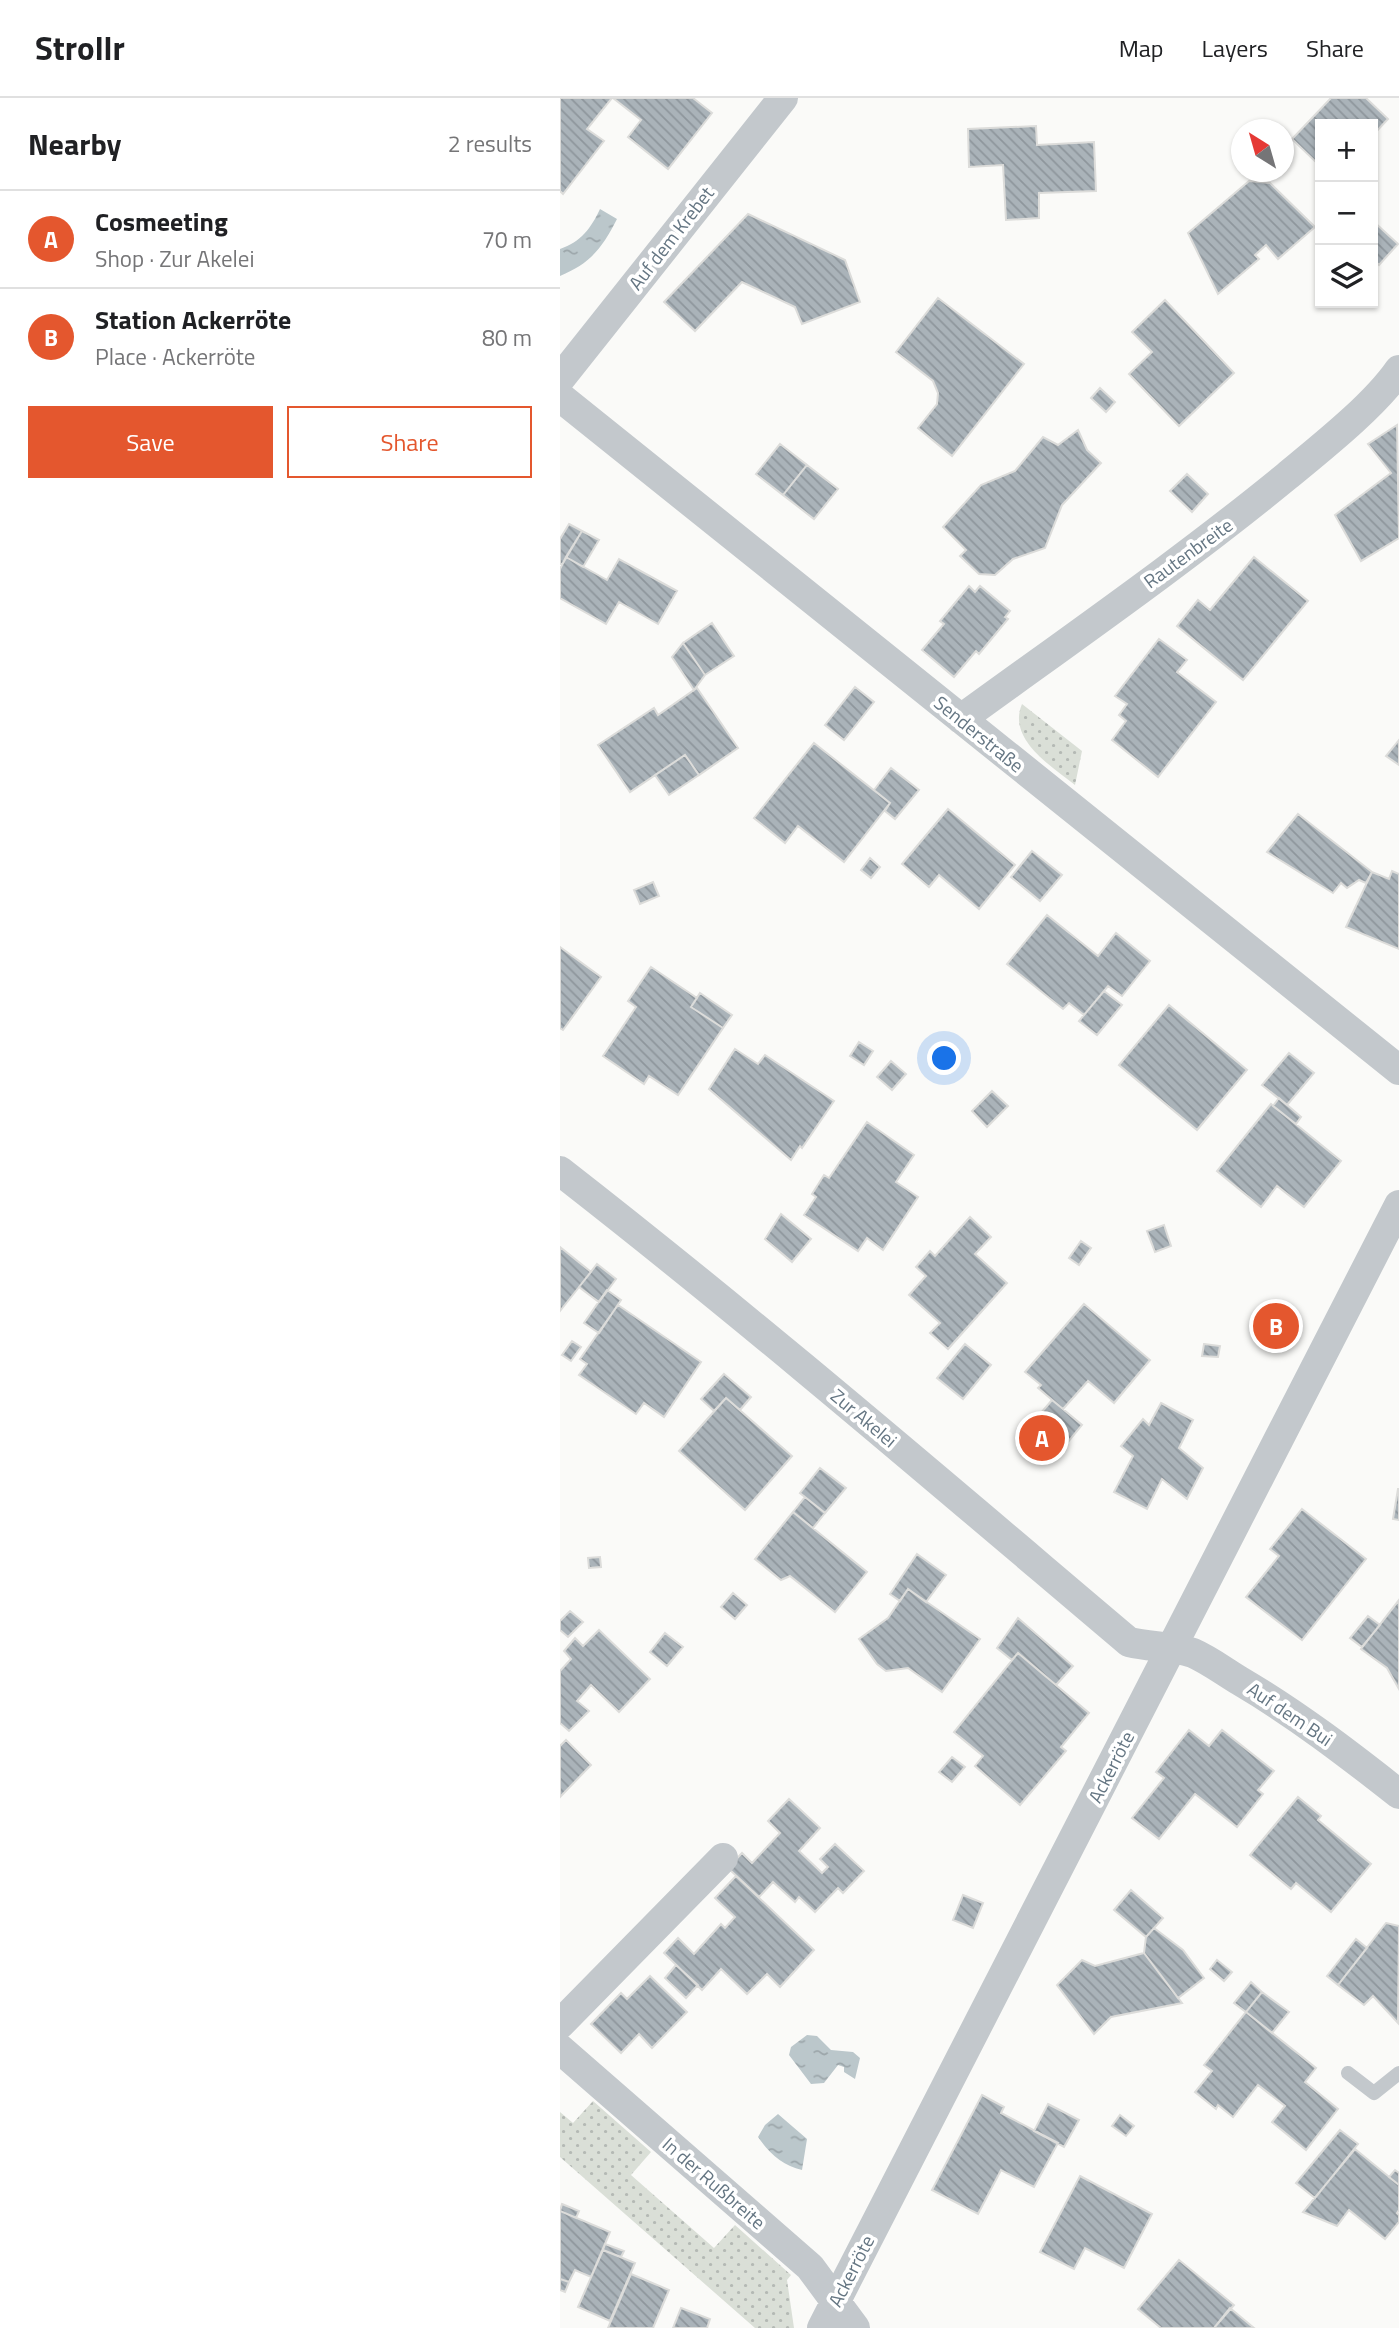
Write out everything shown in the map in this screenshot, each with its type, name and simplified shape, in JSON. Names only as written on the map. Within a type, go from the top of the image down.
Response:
[{"type":"street","name":"Auf dem Krebet","points":[[560,379],[783,98]]},
{"type":"street","name":"Rautenbreite","points":[[961,719],[1229,523],[1312,455],[1388,385],[1399,370]]},
{"type":"street","name":"Senderstraße","points":[[560,397],[1399,1070]]},
{"type":"street","name":"Zur Akelei","points":[[560,1171],[658,1248],[900,1448],[1129,1642],[1153,1647],[1173,1647]]},
{"type":"street","name":"Ackerröte","points":[[822,2328],[1399,1205]]},
{"type":"street","name":"Auf dem Bui","points":[[1173,1647],[1196,1654],[1266,1696],[1331,1740],[1399,1794]]},
{"type":"street","points":[[560,2024],[723,1858]]},
{"type":"street","name":"In der Rußbreite","points":[[560,2049],[810,2267],[855,2328]]},
{"type":"lane","points":[[1348,2073],[1374,2093],[1399,2073]]},
{"type":"shaded area","points":[[1022,704],[1082,751],[1075,785],[1044,760],[1026,740],[1019,717]]},
{"type":"shaded area","points":[[593,2101],[651,2152],[631,2175],[714,2248],[735,2225],[791,2275],[787,2280],[794,2328],[755,2328],[560,2157],[560,2112],[573,2123]]},
{"type":"water","points":[[600,209],[617,219],[606,238],[588,260],[560,276],[560,249],[584,234]]},
{"type":"water","points":[[807,2035],[817,2036],[831,2050],[853,2052],[860,2058],[855,2079],[844,2072],[844,2067],[838,2065],[824,2083],[811,2084],[789,2055],[791,2047]]},
{"type":"water","points":[[778,2114],[807,2139],[802,2170],[777,2158],[758,2137],[765,2125]]},
{"type":"building","points":[[560,98],[612,98],[587,129],[604,141],[563,194],[560,191]]},
{"type":"building","points":[[613,98],[693,98],[712,113],[668,169],[628,137],[641,120]]},
{"type":"building","points":[[1331,98],[1366,98],[1388,119],[1378,130],[1378,119],[1315,119],[1315,161],[1294,141],[1294,137]]},
{"type":"building","points":[[1036,126],[1037,145],[1094,142],[1096,191],[1039,193],[1039,218],[1006,220],[1003,165],[969,167],[968,129]]},
{"type":"building","points":[[1248,182],[1270,183],[1315,227],[1278,259],[1266,245],[1255,255],[1259,259],[1218,294],[1188,233]]},
{"type":"building","points":[[748,214],[845,260],[860,302],[802,324],[795,307],[742,282],[695,331],[664,302]]},
{"type":"building","points":[[1378,226],[1398,244],[1378,264]]},
{"type":"building","points":[[938,298],[1024,364],[952,456],[918,428],[937,404],[938,393],[933,381],[896,352]]},
{"type":"building","points":[[1165,300],[1234,373],[1179,426],[1129,374],[1152,352],[1132,332]]},
{"type":"building","points":[[1100,388],[1115,402],[1106,412],[1091,398]]},
{"type":"building","points":[[1397,425],[1399,538],[1361,561],[1335,515],[1391,473],[1368,444]]},
{"type":"building","points":[[1078,430],[1087,450],[1101,463],[1062,505],[1045,548],[1013,559],[995,575],[979,574],[960,556],[966,550],[943,527],[981,485],[1015,471],[1043,437],[1058,445]]},
{"type":"building","points":[[780,444],[807,465],[783,495],[756,474]]},
{"type":"building","points":[[807,465],[838,489],[814,519],[783,495]]},
{"type":"building","points":[[1187,474],[1208,494],[1192,512],[1170,491]]},
{"type":"building","points":[[569,524],[582,531],[562,565],[560,539]]},
{"type":"building","points":[[582,531],[599,540],[583,567],[566,557]]},
{"type":"building","points":[[566,557],[607,580],[619,559],[677,591],[658,624],[619,602],[606,624],[560,598],[560,569]]},
{"type":"building","points":[[1254,557],[1308,601],[1243,680],[1177,626],[1198,600],[1210,610]]},
{"type":"building","points":[[969,586],[975,592],[980,586],[1010,611],[1005,617],[1008,619],[979,654],[976,651],[954,677],[922,650],[944,624],[940,621]]},
{"type":"building","points":[[712,623],[734,656],[705,675],[683,643]]},
{"type":"building","points":[[1159,639],[1187,660],[1177,672],[1216,702],[1158,777],[1112,740],[1126,721],[1119,715],[1127,704],[1115,696]]},
{"type":"building","points":[[683,643],[705,675],[694,690],[672,657]]},
{"type":"building","points":[[855,687],[874,702],[844,740],[825,725]]},
{"type":"building","points":[[697,688],[738,748],[699,775],[685,755],[630,792],[598,745],[654,708],[658,715]]},
{"type":"building","points":[[1399,740],[1399,765],[1386,756]]},
{"type":"building","points":[[814,743],[890,803],[844,862],[798,826],[785,843],[754,818]]},
{"type":"building","points":[[685,755],[699,775],[669,795],[655,775]]},
{"type":"building","points":[[891,768],[919,790],[895,819],[885,811],[890,803],[874,790]]},
{"type":"building","points":[[948,809],[1015,865],[979,909],[939,875],[929,887],[902,864]]},
{"type":"building","points":[[1298,814],[1372,872],[1366,883],[1359,880],[1347,888],[1341,883],[1333,893],[1267,852]]},
{"type":"building","points":[[1032,851],[1062,875],[1040,901],[1011,877]]},
{"type":"building","points":[[870,858],[880,867],[871,878],[861,870]]},
{"type":"building","points":[[1392,871],[1399,874],[1399,949],[1346,927],[1372,872],[1389,879]]},
{"type":"building","points":[[653,882],[659,896],[640,904],[634,890]]},
{"type":"building","points":[[1047,915],[1098,956],[1116,933],[1150,961],[1122,996],[1108,986],[1084,1015],[1069,1003],[1063,1009],[1007,964]]},
{"type":"building","points":[[560,947],[601,977],[563,1030],[560,1028]]},
{"type":"building","points":[[651,967],[697,998],[691,1007],[723,1028],[678,1095],[649,1076],[644,1084],[603,1056],[636,1007],[628,1001]]},
{"type":"building","points":[[1104,991],[1122,1005],[1097,1035],[1079,1021]]},
{"type":"building","points":[[700,993],[732,1015],[723,1028],[691,1007]]},
{"type":"building","points":[[1169,1005],[1247,1070],[1197,1130],[1119,1065]]},
{"type":"building","points":[[859,1042],[873,1051],[864,1065],[850,1056]]},
{"type":"building","points":[[735,1049],[758,1064],[765,1055],[834,1101],[791,1160],[709,1089]]},
{"type":"building","points":[[1289,1053],[1314,1073],[1287,1105],[1262,1085]]},
{"type":"building","points":[[891,1061],[906,1074],[892,1090],[877,1077]]},
{"type":"building","points":[[992,1091],[1008,1106],[987,1127],[972,1111]]},
{"type":"building","points":[[1279,1098],[1301,1117],[1296,1124],[1273,1106]]},
{"type":"building","points":[[1271,1104],[1341,1161],[1304,1207],[1277,1186],[1261,1207],[1217,1171]]},
{"type":"building","points":[[867,1122],[914,1155],[896,1182],[918,1197],[883,1250],[867,1238],[858,1251],[804,1215],[816,1197],[812,1194],[824,1175],[829,1178]]},
{"type":"building","points":[[781,1214],[811,1239],[792,1262],[765,1239]]},
{"type":"building","points":[[970,1217],[991,1237],[975,1254],[1007,1283],[948,1349],[930,1333],[940,1323],[909,1295],[926,1276],[916,1267],[930,1251],[935,1256]]},
{"type":"building","points":[[1164,1225],[1171,1246],[1155,1252],[1147,1231]]},
{"type":"building","points":[[1081,1241],[1091,1248],[1079,1265],[1069,1258]]},
{"type":"building","points":[[560,1247],[591,1272],[560,1311]]},
{"type":"building","points":[[597,1264],[616,1279],[599,1302],[579,1287]]},
{"type":"building","points":[[607,1290],[621,1300],[599,1333],[584,1323]]},
{"type":"building","points":[[1084,1304],[1150,1360],[1114,1403],[1088,1381],[1063,1409],[1038,1388],[1041,1385],[1025,1372]]},
{"type":"building","points":[[618,1305],[701,1362],[664,1417],[644,1403],[636,1414],[579,1375],[587,1364],[580,1359]]},
{"type":"building","points":[[1271,1309],[1294,1320],[1282,1344],[1259,1333]]},
{"type":"building","points":[[572,1341],[581,1347],[571,1361],[562,1355]]},
{"type":"building","points":[[965,1344],[991,1365],[963,1399],[937,1378]]},
{"type":"building","points":[[1204,1344],[1220,1346],[1218,1357],[1202,1356]]},
{"type":"building","points":[[724,1374],[751,1397],[740,1410],[726,1398],[714,1411],[701,1399]]},
{"type":"building","points":[[726,1398],[792,1456],[745,1510],[679,1451]]},
{"type":"building","points":[[1052,1400],[1082,1425],[1054,1459],[1024,1433]]},
{"type":"building","points":[[1161,1403],[1193,1420],[1179,1448],[1203,1468],[1187,1499],[1162,1479],[1147,1509],[1114,1492],[1133,1456],[1121,1446],[1143,1419],[1149,1425]]},
{"type":"building","points":[[820,1468],[846,1488],[825,1513],[800,1493]]},
{"type":"building","points":[[1399,1489],[1399,1520],[1393,1519]]},
{"type":"building","points":[[805,1497],[825,1513],[813,1528],[793,1512]]},
{"type":"building","points":[[1302,1509],[1366,1559],[1302,1640],[1246,1597],[1279,1556],[1270,1549]]},
{"type":"building","points":[[793,1512],[867,1572],[835,1612],[790,1576],[781,1580],[755,1559]]},
{"type":"building","points":[[917,1554],[946,1575],[926,1602],[908,1589],[900,1601],[890,1594]]},
{"type":"building","points":[[600,1557],[601,1567],[589,1568],[588,1558]]},
{"type":"building","points":[[908,1589],[980,1639],[942,1692],[908,1668],[886,1671],[877,1664],[859,1639],[888,1618]]},
{"type":"building","points":[[733,1593],[747,1605],[735,1619],[721,1607]]},
{"type":"building","points":[[1399,1600],[1399,1689],[1387,1668],[1361,1649]]},
{"type":"building","points":[[570,1611],[583,1622],[568,1637],[560,1630],[560,1621]]},
{"type":"building","points":[[1368,1616],[1380,1625],[1362,1647],[1350,1638]]},
{"type":"building","points":[[1018,1618],[1073,1666],[1056,1685],[1018,1653],[1012,1660],[997,1648]]},
{"type":"building","points":[[599,1630],[650,1679],[619,1712],[591,1685],[577,1701],[589,1711],[569,1731],[560,1723],[560,1671],[571,1659],[564,1651],[575,1638],[583,1646]]},
{"type":"building","points":[[665,1633],[683,1647],[667,1666],[650,1652]]},
{"type":"building","points":[[1018,1653],[1089,1713],[1061,1747],[1066,1751],[1020,1805],[975,1766],[983,1756],[954,1732]]},
{"type":"building","points":[[1189,1730],[1209,1746],[1222,1730],[1274,1771],[1258,1790],[1263,1794],[1237,1827],[1195,1794],[1159,1839],[1132,1818],[1164,1778],[1156,1772]]},
{"type":"building","points":[[566,1740],[591,1765],[560,1797],[560,1746]]},
{"type":"building","points":[[952,1757],[965,1767],[952,1782],[939,1772]]},
{"type":"building","points":[[1298,1797],[1321,1816],[1318,1820],[1371,1864],[1331,1912],[1296,1883],[1291,1889],[1250,1855]]},
{"type":"building","points":[[789,1799],[820,1828],[799,1851],[822,1873],[828,1867],[820,1859],[835,1844],[864,1871],[843,1893],[838,1888],[815,1912],[799,1897],[795,1902],[773,1882],[759,1897],[728,1868],[742,1853],[752,1863],[780,1833],[768,1821]]},
{"type":"building","points":[[736,1876],[814,1950],[780,1987],[767,1974],[747,1994],[721,1969],[702,1990],[664,1953],[678,1938],[694,1954],[721,1924],[725,1928],[735,1917],[715,1898]]},
{"type":"building","points":[[1131,1890],[1163,1918],[1146,1937],[1114,1910]]},
{"type":"building","points":[[963,1895],[983,1903],[973,1928],[953,1920]]},
{"type":"building","points":[[1386,1923],[1399,1926],[1398,2023],[1373,1996],[1364,2005],[1338,1985]]},
{"type":"building","points":[[1154,1928],[1183,1950],[1204,1978],[1178,1998],[1144,1953],[1146,1937]]},
{"type":"building","points":[[1356,1939],[1367,1948],[1338,1985],[1327,1976]]},
{"type":"building","points":[[1144,1953],[1182,2003],[1111,2017],[1094,2034],[1057,1985],[1082,1960],[1095,1966]]},
{"type":"building","points":[[1217,1960],[1232,1972],[1224,1981],[1210,1969]]},
{"type":"building","points":[[676,1965],[698,1985],[686,1998],[665,1978]]},
{"type":"building","points":[[650,1976],[687,2012],[652,2048],[639,2034],[621,2053],[591,2024],[621,1993],[627,1999]]},
{"type":"building","points":[[1251,1982],[1262,1992],[1246,2012],[1234,2003]]},
{"type":"building","points":[[1262,1992],[1289,2012],[1272,2033],[1246,2012]]},
{"type":"building","points":[[1246,2012],[1316,2068],[1305,2082],[1338,2109],[1306,2150],[1272,2122],[1285,2106],[1258,2085],[1233,2117],[1218,2105],[1216,2109],[1195,2092],[1212,2071],[1204,2065]]},
{"type":"building","points":[[982,2095],[1004,2107],[1001,2113],[1058,2143],[1034,2187],[1001,2170],[978,2214],[932,2190]]},
{"type":"building","points":[[1048,2104],[1079,2120],[1064,2147],[1034,2131]]},
{"type":"building","points":[[1120,2115],[1134,2126],[1126,2136],[1112,2126]]},
{"type":"building","points":[[1340,2130],[1358,2144],[1315,2198],[1296,2183]]},
{"type":"building","points":[[1355,2149],[1399,2185],[1399,2222],[1385,2239],[1349,2210],[1337,2226],[1303,2212]]},
{"type":"building","points":[[1395,2170],[1399,2173],[1399,2185],[1389,2177]]},
{"type":"building","points":[[1080,2176],[1152,2214],[1124,2268],[1085,2248],[1074,2269],[1040,2252]]},
{"type":"building","points":[[562,2204],[579,2211],[576,2218],[560,2211]]},
{"type":"building","points":[[560,2211],[610,2232],[591,2277],[575,2270],[569,2282],[560,2279]]},
{"type":"building","points":[[605,2244],[624,2251],[621,2257],[603,2250]]},
{"type":"building","points":[[603,2250],[635,2263],[610,2321],[578,2307]]},
{"type":"building","points":[[1179,2260],[1234,2305],[1214,2328],[1161,2328],[1138,2309]]},
{"type":"building","points":[[631,2274],[669,2290],[653,2328],[608,2328]]},
{"type":"building","points":[[560,2279],[569,2282],[565,2292],[560,2290]]},
{"type":"building","points":[[681,2308],[710,2319],[707,2328],[673,2328]]},
{"type":"building","points":[[1230,2308],[1254,2328],[1214,2328]]},
{"type":"place","name":"Station Ackerröte","points":[[1276,1326]]},
{"type":"place","name":"Cosmeeting","points":[[1042,1438]]}]
